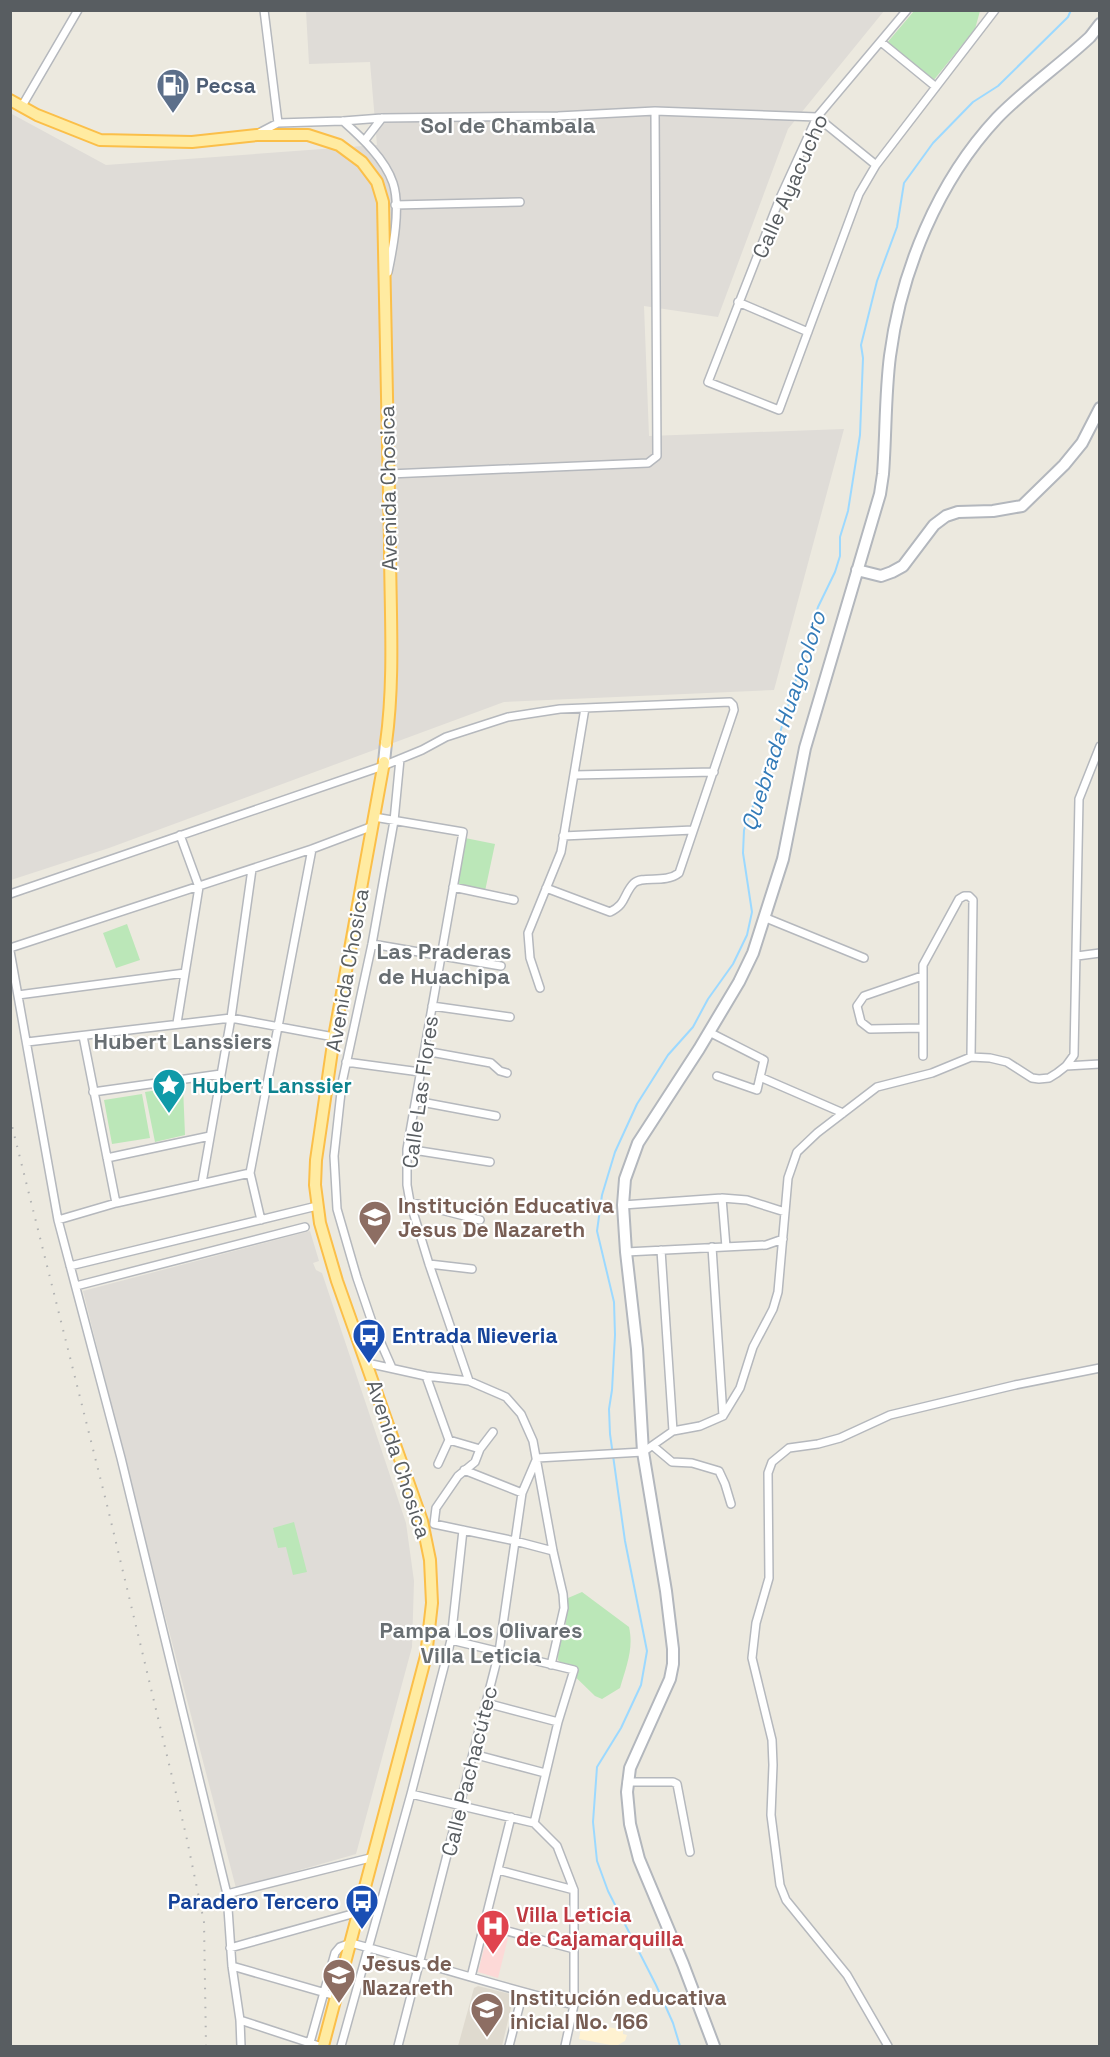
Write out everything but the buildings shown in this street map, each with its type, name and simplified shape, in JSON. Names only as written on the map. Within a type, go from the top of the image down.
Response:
[{"type":"main road","points":[[714,2046],[687,1973],[639,1859],[630,1824],[627,1782],[630,1768],[670,1678],[673,1649],[666,1591],[643,1452],[637,1349],[626,1252],[623,1205],[625,1179],[638,1143],[739,982],[766,918],[783,859],[805,748],[880,494],[890,357],[898,306],[913,261],[955,171],[998,117],[1090,37],[1100,24]]},
{"type":"main road","name":"Avenida Chosica","points":[[10,100],[37,115],[100,140],[192,142],[257,135],[308,135],[339,145],[362,162],[377,182],[383,202],[391,631],[389,726],[334,1037],[316,1160],[317,1206],[337,1281],[422,1521],[430,1560],[432,1603],[426,1656],[351,1943],[321,2046]]},
{"type":"main road","points":[[857,570],[881,576],[903,566],[934,525],[946,516],[958,512],[993,511],[1022,506],[1064,465],[1082,443],[1100,408]]},
{"type":"street","points":[[22,106],[78,10]]},
{"type":"street","points":[[264,10],[278,123]]},
{"type":"street","name":"Calle Ayacucho","points":[[808,332],[779,410],[708,382],[780,198],[817,117],[907,10]]},
{"type":"street","points":[[986,22],[988,10]]},
{"type":"street","points":[[738,302],[808,332],[859,194],[876,165],[995,10]]},
{"type":"street","points":[[881,42],[936,87]]},
{"type":"street","points":[[257,135],[278,123],[382,118],[558,116],[655,111],[817,117],[876,165]]},
{"type":"street","points":[[388,474],[648,464],[657,456],[655,111]]},
{"type":"street","points":[[364,140],[382,118]]},
{"type":"street","points":[[343,121],[364,140],[386,169],[393,184],[395,239],[385,286]]},
{"type":"street","points":[[395,205],[520,202]]},
{"type":"street","points":[[10,894],[400,759],[446,737],[508,717],[560,709],[730,702],[733,705],[734,710],[679,873],[668,879],[641,880],[634,883],[619,908],[610,912],[546,888]]},
{"type":"street","points":[[540,988],[530,958],[528,933],[561,852],[585,708]]},
{"type":"street","points":[[537,1458],[643,1452],[673,1431],[700,1426],[723,1416],[740,1388],[753,1347],[773,1309],[778,1292],[788,1178],[797,1152],[817,1133],[877,1087],[932,1073],[971,1057],[1007,1062],[1032,1078],[1049,1078],[1066,1066],[1074,1055],[1079,799],[1100,746]]},
{"type":"street","points":[[392,1368],[373,1325],[337,1209],[334,1156],[342,1083],[372,944],[394,821],[400,759]]},
{"type":"street","points":[[574,775],[714,772]]},
{"type":"street","points":[[241,2046],[240,2020],[230,1948],[227,1894],[121,1458],[58,1220],[10,950],[312,849],[373,822],[394,821]]},
{"type":"street","name":"Calle Las Flores","points":[[394,821],[463,832],[420,1072],[408,1149],[407,1185],[429,1264],[469,1381]]},
{"type":"street","points":[[563,836],[693,830]]},
{"type":"street","points":[[177,1023],[199,887],[180,835]]},
{"type":"street","points":[[261,1220],[250,1173],[312,849]]},
{"type":"street","points":[[202,1183],[231,1018],[252,869]]},
{"type":"street","points":[[453,887],[514,900]]},
{"type":"street","points":[[922,1056],[923,965],[959,899],[969,896],[973,900],[971,1057]]},
{"type":"street","points":[[766,918],[864,958]]},
{"type":"street","points":[[372,944],[501,966]]},
{"type":"street","points":[[1077,956],[1100,953]]},
{"type":"street","points":[[18,995],[185,973]]},
{"type":"street","points":[[922,976],[864,996],[857,1006],[861,1022],[870,1029],[922,1028]]},
{"type":"street","points":[[432,1006],[510,1017]]},
{"type":"street","points":[[27,1042],[231,1018],[334,1037]]},
{"type":"street","points":[[708,1032],[764,1060],[757,1090],[717,1076]]},
{"type":"street","points":[[83,1036],[116,1203]]},
{"type":"street","points":[[425,1051],[491,1063],[500,1071],[507,1073]]},
{"type":"street","points":[[346,1062],[420,1072]]},
{"type":"street","points":[[1066,1066],[1100,1064]]},
{"type":"street","points":[[93,1092],[221,1074]]},
{"type":"street","points":[[760,1077],[843,1113]]},
{"type":"street","points":[[416,1101],[496,1116]]},
{"type":"street","points":[[106,1158],[210,1136]]},
{"type":"street","points":[[408,1149],[490,1162]]},
{"type":"street","points":[[58,1220],[116,1203],[250,1173]]},
{"type":"street","points":[[722,1198],[726,1247]]},
{"type":"street","points":[[623,1205],[722,1198],[747,1200],[784,1212]]},
{"type":"street","points":[[410,1202],[480,1220]]},
{"type":"street","points":[[70,1266],[317,1206]]},
{"type":"street","points":[[76,1286],[305,1227]]},
{"type":"street","points":[[626,1252],[766,1245],[783,1239]]},
{"type":"street","points":[[712,1247],[723,1416]]},
{"type":"street","points":[[661,1250],[673,1431]]},
{"type":"street","points":[[429,1264],[472,1269]]},
{"type":"street","points":[[367,1363],[426,1376],[469,1381],[506,1396],[521,1414],[533,1441],[537,1458],[563,1594],[564,1608],[551,1665]]},
{"type":"street","points":[[888,2046],[847,1976],[786,1900],[780,1885],[771,1815],[772,1740],[752,1658],[756,1623],[769,1578],[768,1473],[772,1462],[789,1448],[840,1438],[890,1415],[1015,1385],[1100,1368]]},
{"type":"street","points":[[426,1376],[449,1440],[438,1464]]},
{"type":"street","points":[[493,1432],[480,1449],[475,1462],[464,1470],[436,1508],[434,1524],[515,1540],[553,1551]]},
{"type":"street","points":[[449,1440],[480,1449]]},
{"type":"street","points":[[653,1446],[672,1462],[719,1471],[730,1504]]},
{"type":"street","name":"Calle Pachacútec","points":[[398,2046],[499,1652],[522,1493],[537,1458]]},
{"type":"street","points":[[464,1470],[522,1493]]},
{"type":"street","points":[[341,2046],[451,1640],[463,1530]]},
{"type":"street","points":[[451,1640],[574,1670],[558,1722],[534,1823]]},
{"type":"street","points":[[486,1703],[558,1722]]},
{"type":"street","points":[[473,1754],[545,1773]]},
{"type":"street","points":[[627,1782],[673,1782],[677,1784],[690,1852]]},
{"type":"street","points":[[411,1794],[534,1823],[557,1846],[574,1890],[574,2005],[565,2046]]},
{"type":"street","points":[[471,1977],[511,1818]]},
{"type":"street","points":[[227,1894],[374,1857]]},
{"type":"street","points":[[498,1870],[574,1890]]},
{"type":"street","points":[[230,1948],[359,1912]]},
{"type":"street","points":[[485,1925],[574,1949]]},
{"type":"street","points":[[310,2045],[334,1953],[340,1947],[351,1943],[574,2005]]},
{"type":"street","points":[[232,1966],[336,1996]]},
{"type":"street","points":[[509,2046],[523,1992]]},
{"type":"street","points":[[240,2020],[310,2045],[321,2046]]},
{"type":"shaded area","points":[[306,11],[884,11],[788,129],[718,317],[644,306],[649,436],[844,429],[774,690],[504,702],[109,848],[11,880],[10,113],[106,165],[377,145],[370,62],[309,64]]},
{"type":"shaded area","points":[[310,1231],[319,1261],[313,1263],[316,1270],[322,1273],[406,1523],[414,1581],[412,1647],[356,1854],[236,1888],[83,1291]]},
{"type":"shaded area","name":"Villa Leticia de Cajamarquilla","points":[[488,1933],[508,1938],[498,1978],[478,1972]]},
{"type":"shaded area","points":[[478,1986],[514,1995],[502,2046],[458,2046],[474,1988]]},
{"type":"shaded area","points":[[582,2022],[623,2030],[623,2034],[627,2035],[625,2041],[616,2046],[579,2039]]},
{"type":"green space","points":[[914,11],[980,11],[975,29],[933,81],[886,44]]},
{"type":"green space","points":[[465,838],[495,844],[485,891],[455,885]]},
{"type":"green space","points":[[127,924],[140,960],[116,968],[103,933]]},
{"type":"green space","points":[[183,1086],[185,1135],[155,1142],[145,1092]]},
{"type":"green space","points":[[142,1094],[150,1138],[112,1144],[104,1100]]},
{"type":"green space","points":[[294,1522],[307,1572],[293,1575],[286,1547],[278,1548],[273,1528]]},
{"type":"green space","points":[[582,1592],[629,1627],[630,1650],[620,1688],[602,1699],[595,1696],[558,1660],[566,1622],[568,1598]]},
{"type":"waterway","name":"Quebrada Huaycoloro","points":[[680,2046],[673,2023],[656,1985],[608,1891],[597,1861],[593,1822],[597,1767],[621,1728],[641,1685],[647,1651],[625,1541],[610,1434],[609,1409],[615,1335],[614,1302],[597,1231],[602,1195],[615,1152],[637,1104],[668,1055],[693,1027],[708,999],[733,964],[747,935],[752,912],[743,853],[744,830],[779,736],[818,607],[840,556],[840,537],[848,511],[860,435],[863,358],[861,345],[877,281],[897,227],[904,183],[933,143],[973,102],[998,86],[1068,17],[1071,10]]},
{"type":"railway","points":[[10,1118],[108,1509],[186,1835],[204,1922],[206,2046]]},
{"type":"place","name":"Pecsa","points":[[173,114]]},
{"type":"place","name":"Hubert Lanssier","points":[[169,1114]]},
{"type":"place","name":"Institución Educativa Jesus De Nazareth","points":[[375,1246]]},
{"type":"place","name":"Entrada Nieveria","points":[[369,1364]]},
{"type":"place","name":"Paradero Tercero","points":[[362,1930]]},
{"type":"place","name":"Villa Leticia de Cajamarquilla","points":[[493,1955]]},
{"type":"place","name":"Jesus de Nazareth","points":[[339,2004]]},
{"type":"place","name":"Institución educativa inicial No. 166","points":[[487,2038]]},
{"type":"district","name":"Sol de Chambala","points":[[508,125]]},
{"type":"district","name":"Las Praderas de Huachipa","points":[[444,964]]},
{"type":"district","name":"Hubert Lanssiers","points":[[183,1041]]},
{"type":"district","name":"Pampa Los Olivares Villa Leticia","points":[[481,1643]]}]
